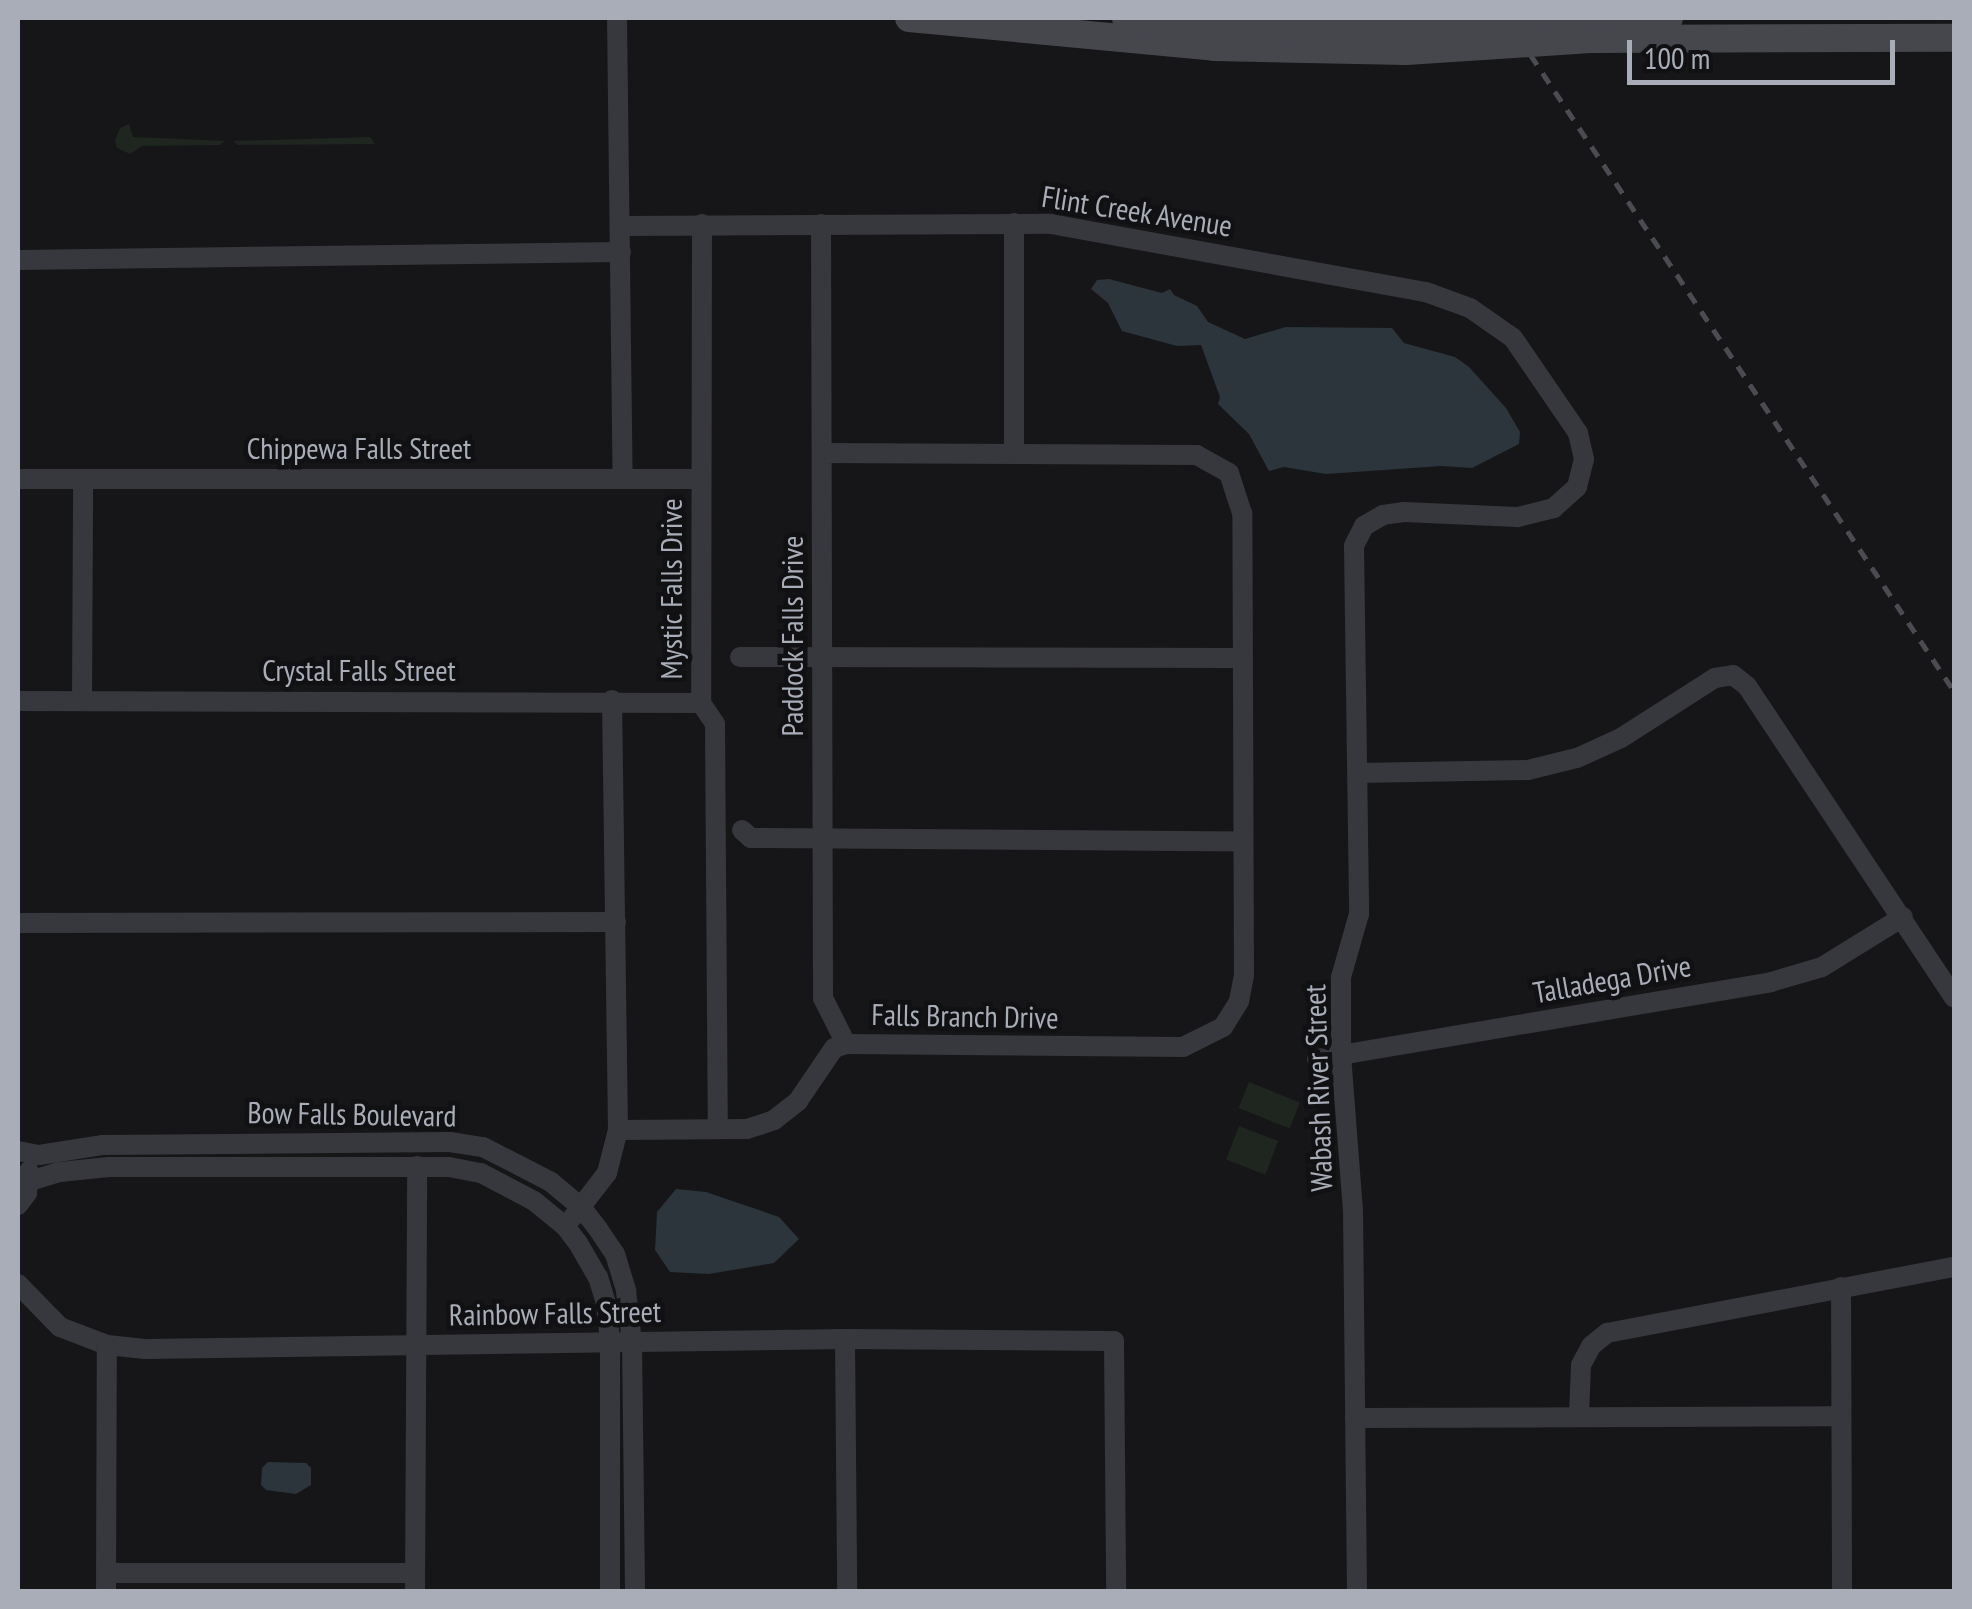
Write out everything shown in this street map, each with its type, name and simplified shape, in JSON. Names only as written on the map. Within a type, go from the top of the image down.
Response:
[{"type":"main road","points":[[910,18],[1215,47],[1402,41],[1590,29],[1670,18]]},
{"type":"main road","points":[[1126,18],[1402,41]]},
{"type":"main road","points":[[1590,29],[1954,38]]},
{"type":"street","points":[[617,18],[623,478]]},
{"type":"street","points":[[1014,223],[1014,453]]},
{"type":"street","name":"Mystic Falls Drive","points":[[702,224],[701,703],[714,724],[718,1129]]},
{"type":"street","name":"Paddock Falls Drive","points":[[821,224],[823,998],[846,1044]]},
{"type":"street","name":"Flint Creek Avenue","points":[[620,226],[1051,224],[1426,292],[1456,302],[1513,338],[1578,433],[1584,460],[1577,487],[1554,508],[1517,517],[1404,512],[1364,526]]},
{"type":"street","points":[[18,260],[621,252]]},
{"type":"street","points":[[742,830],[751,838],[1242,841],[1242,514],[1229,472],[1198,455],[822,452]]},
{"type":"street","name":"Chippewa Falls Street","points":[[18,479],[700,479]]},
{"type":"street","points":[[82,700],[84,479]]},
{"type":"street","name":"Wabash River Street","points":[[1358,1592],[1353,1210],[1341,1055],[1341,977],[1358,914],[1354,546],[1364,526]]},
{"type":"street","points":[[740,657],[1243,658]]},
{"type":"street","points":[[1358,773],[1528,770],[1577,758],[1621,738],[1714,678],[1733,675],[1748,686],[1954,998]]},
{"type":"street","name":"Crystal Falls Street","points":[[18,700],[701,703]]},
{"type":"street","points":[[565,1226],[607,1173],[618,1130],[612,700]]},
{"type":"street","name":"Falls Branch Drive","points":[[618,1130],[747,1129],[774,1120],[798,1102],[834,1048],[846,1044],[1183,1047],[1223,1027],[1239,1002],[1244,975],[1242,841]]},
{"type":"street","name":"Talladega Drive","points":[[1317,1059],[1772,982],[1822,967],[1903,917]]},
{"type":"street","points":[[18,923],[616,922]]},
{"type":"street","name":"Bow Falls Boulevard","points":[[18,1150],[39,1155],[104,1145],[450,1142],[482,1147],[516,1161],[581,1207],[614,1254],[622,1273],[632,1342],[635,1592]]},
{"type":"street","points":[[18,1150],[30,1180],[18,1205]]},
{"type":"street","points":[[107,1345],[106,1582],[415,1582],[417,1166]]},
{"type":"street","name":"Bow Falls Boulevard","points":[[30,1180],[60,1172],[109,1167],[417,1166],[481,1174],[534,1201],[565,1226],[598,1277],[610,1342],[610,1592]]},
{"type":"street","points":[[1579,1417],[1581,1365],[1591,1346],[1608,1333],[1954,1268]]},
{"type":"street","name":"Rainbow Falls Street","points":[[18,1284],[60,1327],[107,1345],[145,1349],[845,1340],[1114,1341],[1116,1592]]},
{"type":"street","points":[[1841,1287],[1842,1592]]},
{"type":"street","points":[[845,1340],[847,1592]]},
{"type":"street","points":[[1355,1418],[1840,1416]]},
{"type":"shaded area","points":[[129,124],[133,137],[225,141],[220,145],[142,146],[130,154],[117,148],[115,140],[120,128]]},
{"type":"shaded area","points":[[370,137],[375,144],[238,145],[233,141]]},
{"type":"shaded area","points":[[1109,279],[1162,293],[1170,289],[1197,306],[1208,322],[1245,339],[1286,327],[1392,328],[1404,343],[1455,357],[1469,367],[1506,408],[1520,432],[1519,444],[1472,468],[1441,466],[1326,474],[1284,467],[1269,471],[1249,434],[1218,404],[1220,397],[1201,345],[1177,346],[1122,331],[1108,303],[1091,289],[1097,280]]},
{"type":"shaded area","points":[[1249,1082],[1300,1103],[1290,1129],[1239,1108]]},
{"type":"shaded area","points":[[1239,1126],[1278,1141],[1265,1175],[1226,1160]]},
{"type":"shaded area","points":[[676,1189],[706,1192],[779,1217],[799,1239],[774,1263],[709,1274],[670,1272],[655,1250],[657,1212]]},
{"type":"shaded area","points":[[268,1462],[306,1463],[311,1468],[311,1485],[296,1494],[266,1490],[261,1485],[262,1468]]},
{"type":"railway","points":[[1506,18],[1954,691]]}]
